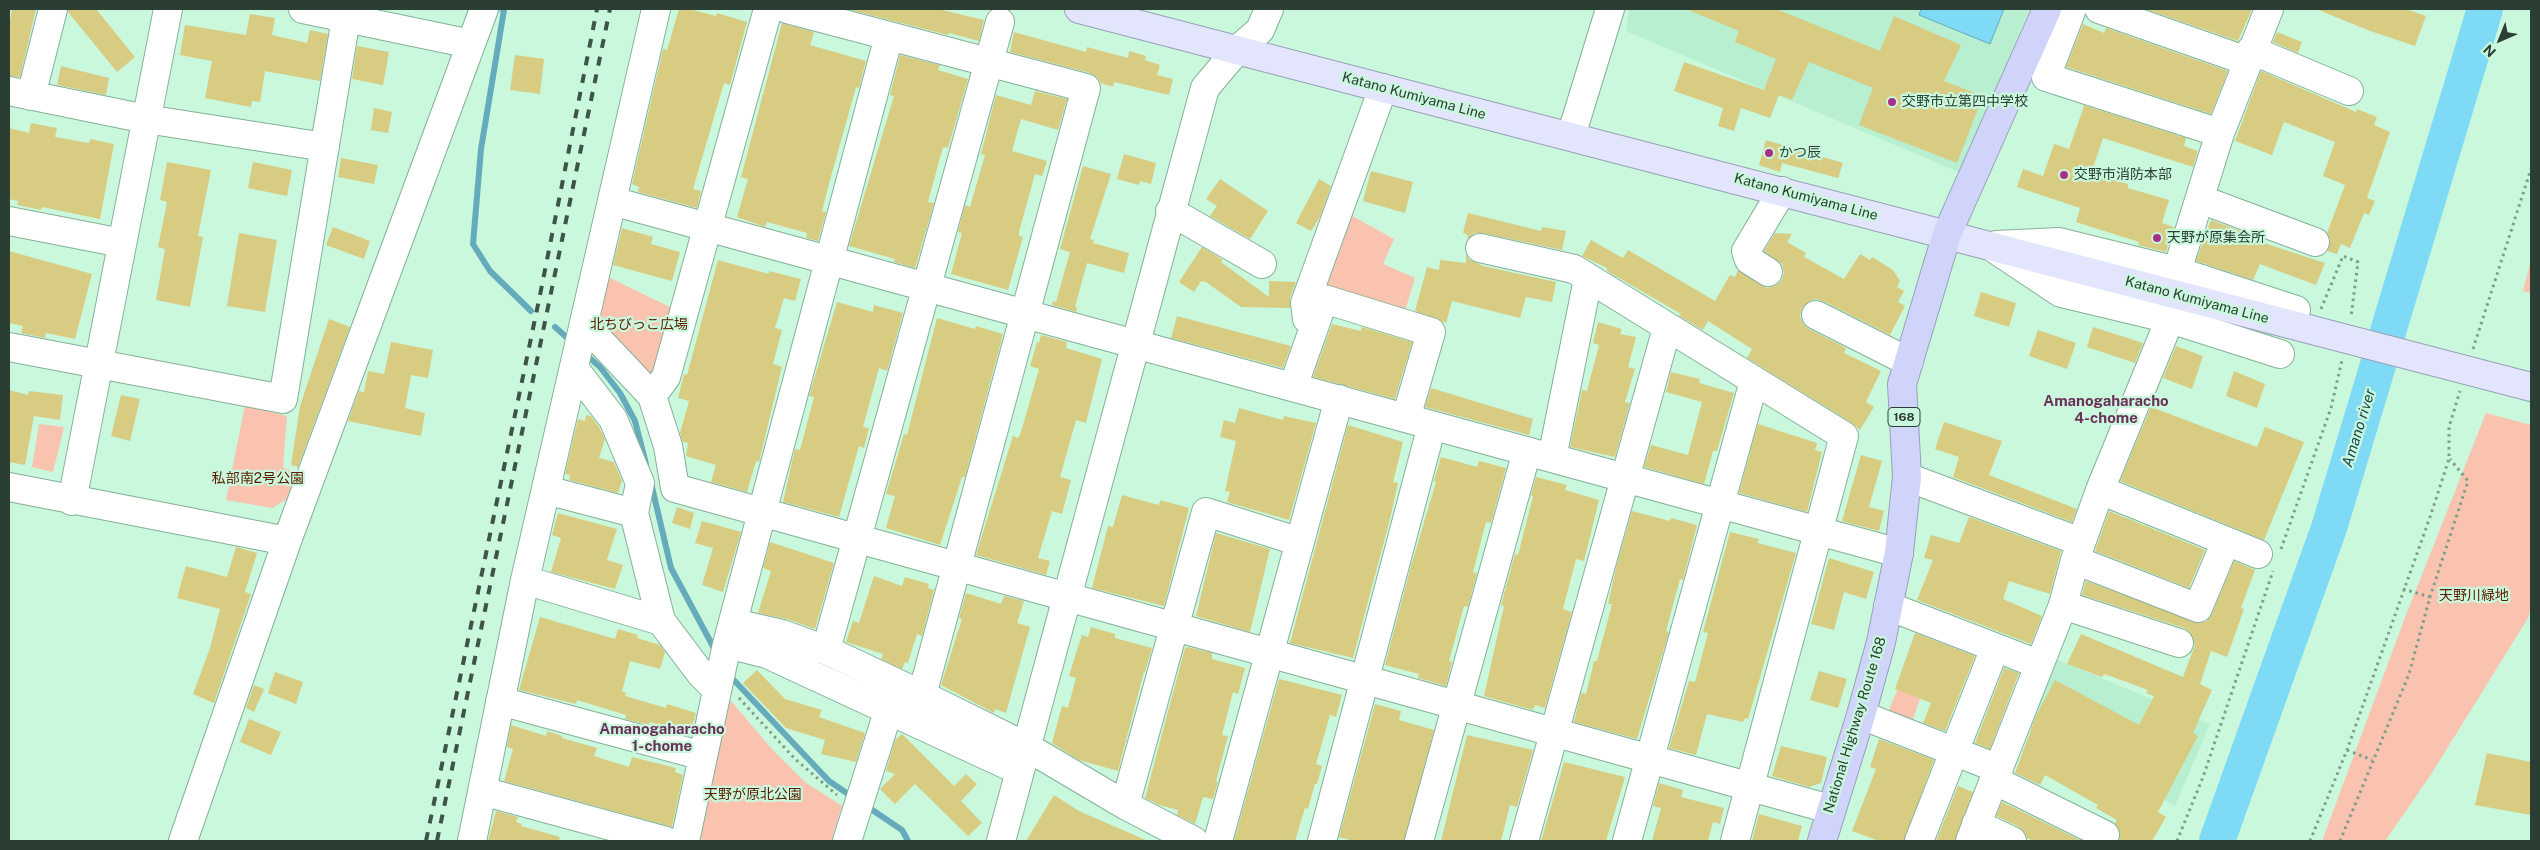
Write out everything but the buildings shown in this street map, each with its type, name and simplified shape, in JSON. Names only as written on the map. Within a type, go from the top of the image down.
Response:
[{"type":"highway","name":"National Highway Route 168","points":[[1822,841],[1830,809],[1862,715],[1881,642],[1899,553],[1907,476],[1902,384],[1947,234],[2047,9]]},
{"type":"main road","name":"Katano Kumiyama Line","points":[[1080,9],[1989,245],[2347,349],[2459,369],[2531,387]]},
{"type":"street","points":[[52,9],[20,93],[146,119],[325,146]]},
{"type":"street","points":[[72,501],[97,364],[168,9]]},
{"type":"street","points":[[303,9],[471,44]]},
{"type":"street","points":[[183,841],[287,540],[484,9]]},
{"type":"street","points":[[472,841],[525,580],[656,9]]},
{"type":"street","points":[[652,396],[666,377],[768,9]]},
{"type":"street","points":[[787,9],[1086,88],[922,695]]},
{"type":"street","points":[[1001,841],[1170,211],[1205,88],[1237,50],[1260,30],[1269,9]]},
{"type":"street","points":[[1571,136],[1610,9]]},
{"type":"street","points":[[2072,9],[2046,77],[2220,133]]},
{"type":"street","points":[[2099,9],[2249,56],[2349,92]]},
{"type":"street","points":[[2177,271],[2220,133],[2269,9]]},
{"type":"street","points":[[9,347],[283,399],[346,18]]},
{"type":"street","points":[[826,650],[1000,22]]},
{"type":"street","points":[[685,841],[730,634],[890,36]]},
{"type":"street","points":[[1310,338],[1305,303],[1383,88]]},
{"type":"street","points":[[1768,272],[1749,260],[1746,251],[1782,191]]},
{"type":"street","points":[[2200,199],[2315,242]]},
{"type":"street","points":[[612,201],[1899,553]]},
{"type":"street","points":[[1170,211],[1262,264]]},
{"type":"street","points":[[9,222],[122,243]]},
{"type":"street","points":[[1989,245],[2059,242],[2177,271],[2296,310]]},
{"type":"street","points":[[1989,245],[2061,293],[2170,320],[2280,354]]},
{"type":"street","points":[[1480,248],[1574,269],[1666,328],[1844,436],[1736,841]]},
{"type":"street","points":[[1419,841],[1457,705],[1540,455],[1588,279]]},
{"type":"street","points":[[1293,387],[1324,299],[1431,332],[1406,418]]},
{"type":"street","points":[[1816,315],[1909,362]]},
{"type":"street","points":[[2012,841],[1973,833],[2063,604],[2078,551],[2100,490],[2170,320]]},
{"type":"street","points":[[584,324],[652,396],[668,446],[675,488],[1830,809]]},
{"type":"street","points":[[1524,841],[1666,328]]},
{"type":"street","points":[[574,368],[612,418],[640,483],[634,513],[661,621],[701,674],[719,681]]},
{"type":"street","points":[[1627,841],[1754,380]]},
{"type":"street","points":[[1218,841],[1338,400]]},
{"type":"street","points":[[1322,841],[1432,425]]},
{"type":"street","points":[[1907,476],[2078,551],[2198,608],[2226,541]]},
{"type":"street","points":[[9,487],[72,501],[287,540]]},
{"type":"street","points":[[546,490],[634,513]]},
{"type":"street","points":[[2100,490],[2226,541],[2271,556]]},
{"type":"street","points":[[1125,805],[1206,512],[1300,542]]},
{"type":"street","points":[[525,580],[661,621]]},
{"type":"street","points":[[2063,604],[2166,644]]},
{"type":"street","points":[[1888,606],[2038,664]]},
{"type":"street","points":[[730,634],[782,634],[826,650],[922,695],[1023,759]]},
{"type":"street","points":[[730,634],[767,654],[890,709],[1023,759],[1125,805],[1194,841]]},
{"type":"street","points":[[1919,841],[1995,648]]},
{"type":"street","points":[[500,701],[703,756]]},
{"type":"street","points":[[847,841],[856,807],[890,709]]},
{"type":"street","points":[[1862,715],[1954,752],[2105,835]]},
{"type":"street","points":[[482,791],[666,841]]},
{"type":"path","points":[[2310,841],[2347,750],[2449,459],[2449,427],[2459,369],[2531,169]]},
{"type":"path","points":[[2177,841],[2203,777],[2271,556],[2331,408],[2347,349],[2358,262],[2344,256],[2318,316],[2296,310]]},
{"type":"path","points":[[2340,841],[2409,674],[2430,597],[2468,481],[2449,459]]},
{"type":"path","points":[[2403,589],[2430,597]]},
{"type":"path","points":[[719,681],[732,690],[795,759],[833,792],[856,807]]},
{"type":"path","points":[[2347,750],[2372,760]]},
{"type":"shaded area","name":"交野市立第四中学校","points":[[1629,9],[2029,9],[1961,173],[1626,31]]},
{"type":"shaded area","points":[[2054,658],[2210,724],[2175,806],[2026,725]]},
{"type":"green space","points":[[1345,212],[1394,239],[1383,264],[1415,278],[1405,311],[1321,284]]},
{"type":"green space","points":[[2531,260],[2531,293],[2523,291]]},
{"type":"green space","name":"北ちびっこ広場","points":[[606,276],[674,309],[653,384],[594,322]]},
{"type":"green space","name":"私部南2号公園","points":[[245,405],[287,416],[283,467],[298,474],[291,497],[272,508],[226,500]]},
{"type":"green space","name":"天野川緑地","points":[[2486,413],[2531,425],[2531,607],[2528,618],[2430,776],[2385,841],[2322,841],[2406,615]]},
{"type":"green space","points":[[39,424],[64,427],[53,472],[32,467]]},
{"type":"green space","points":[[1899,686],[1921,696],[1912,722],[1889,710]]},
{"type":"green space","name":"天野が原北公園","points":[[725,694],[772,749],[805,782],[842,806],[831,841],[706,841],[698,838]]},
{"type":"water","points":[[1921,9],[2004,9],[1990,44],[1919,15]]},
{"type":"waterway","points":[[502,9],[504,10],[481,149],[473,244],[490,271],[531,311]]},
{"type":"waterway","name":"Amano river","points":[[2217,841],[2329,528],[2485,9]]},
{"type":"waterway","points":[[555,327],[573,343]]},
{"type":"waterway","points":[[584,353],[600,367],[620,393],[635,421],[646,464]]},
{"type":"waterway","points":[[651,483],[671,568],[716,652]]},
{"type":"waterway","points":[[730,676],[829,781],[854,798]]},
{"type":"waterway","points":[[865,805],[902,830],[908,841]]},
{"type":"railway","points":[[426,841],[540,295],[597,9]]},
{"type":"railway","points":[[437,841],[610,9]]},
{"type":"place","name":"交野市立第四中学校","points":[[1892,102]]},
{"type":"place","name":"かつ辰","points":[[1769,153]]},
{"type":"place","name":"交野市消防本部","points":[[2064,175]]},
{"type":"place","name":"天野が原集会所","points":[[2157,238]]},
{"type":"district","name":"Amanogaharacho 4-chome","points":[[2106,410]]},
{"type":"district","name":"Amanogaharacho 1-chome","points":[[662,738]]}]
